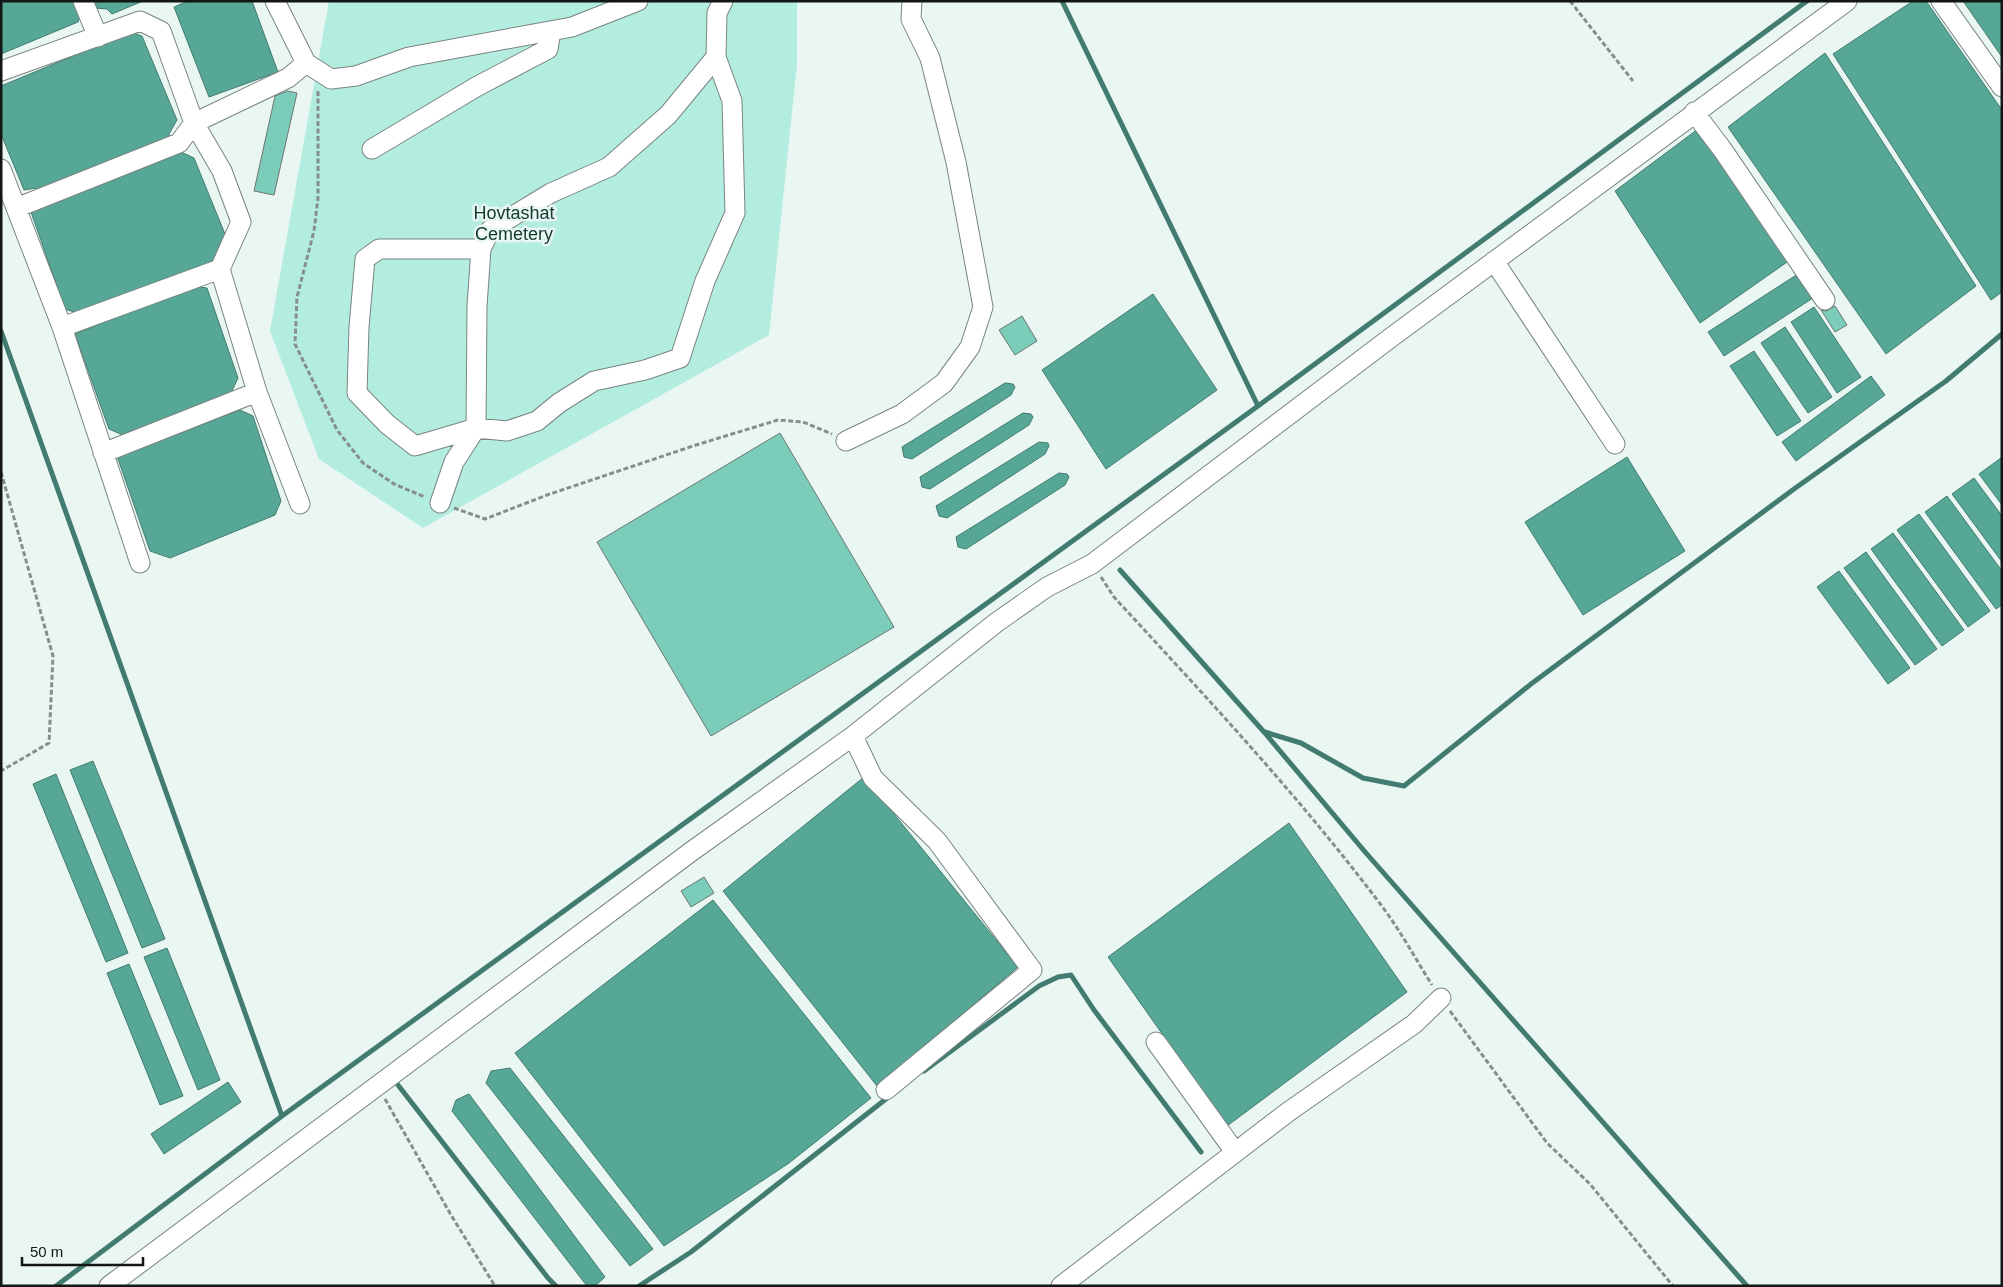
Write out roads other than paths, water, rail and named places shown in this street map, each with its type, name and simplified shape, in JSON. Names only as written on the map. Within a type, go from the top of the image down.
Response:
[{"type":"lane","points":[[84,1],[98,36]]},
{"type":"lane","points":[[275,1],[306,63],[331,79],[356,76],[409,57],[572,27],[638,1]]},
{"type":"lane","points":[[481,248],[379,249],[365,258],[359,327],[357,393],[387,424],[414,446],[476,428],[507,431],[537,421],[559,403],[594,381],[645,370],[680,358],[705,281],[735,213],[732,101],[716,57],[717,12],[723,1]]},
{"type":"lane","points":[[846,440],[902,414],[944,383],[970,347],[983,307],[956,162],[930,58],[911,19],[912,1]]},
{"type":"lane","points":[[109,1286],[776,789],[853,736],[997,622],[1048,588],[1092,564],[1694,112],[1848,1]]},
{"type":"lane","points":[[1941,1],[2002,87]]},
{"type":"lane","points":[[1,71],[140,21],[161,31],[194,123],[222,171],[241,222],[220,270],[257,392],[300,504]]},
{"type":"lane","points":[[372,149],[476,87],[548,48],[551,31]]},
{"type":"lane","points":[[440,503],[454,462],[476,428],[477,306],[481,248],[490,230],[551,193],[609,167],[668,115],[716,57]]},
{"type":"lane","points":[[16,208],[179,143],[194,123],[288,78],[306,63]]},
{"type":"lane","points":[[1694,112],[1722,149],[1825,300]]},
{"type":"lane","points":[[1,169],[62,327],[140,563]]},
{"type":"lane","points":[[1494,261],[1616,444]]},
{"type":"lane","points":[[62,327],[220,270]]},
{"type":"lane","points":[[103,453],[257,392]]},
{"type":"lane","points":[[853,736],[873,778],[937,841],[1032,970],[886,1090]]},
{"type":"lane","points":[[1061,1286],[1288,1112],[1414,1024],[1441,998]]},
{"type":"lane","points":[[1156,1042],[1235,1152]]},
{"type":"waterway","points":[[1062,1],[1258,406]]},
{"type":"waterway","points":[[56,1286],[282,1116],[1258,406],[1807,1]]},
{"type":"waterway","points":[[1,331],[282,1116]]},
{"type":"waterway","points":[[1265,732],[1301,743],[1363,778],[1404,786],[1531,684],[1794,489],[1946,381],[2002,334]]},
{"type":"waterway","points":[[1120,570],[1264,732],[1366,853],[1747,1286]]},
{"type":"waterway","points":[[924,1071],[1039,986],[1058,977],[1071,975],[1094,1010],[1201,1152]]},
{"type":"waterway","points":[[398,1085],[556,1286]]},
{"type":"waterway","points":[[639,1286],[691,1252],[891,1095]]},
{"type":"park label","name":"Hovtashat Cemetery","points":[[514,223]]}]
